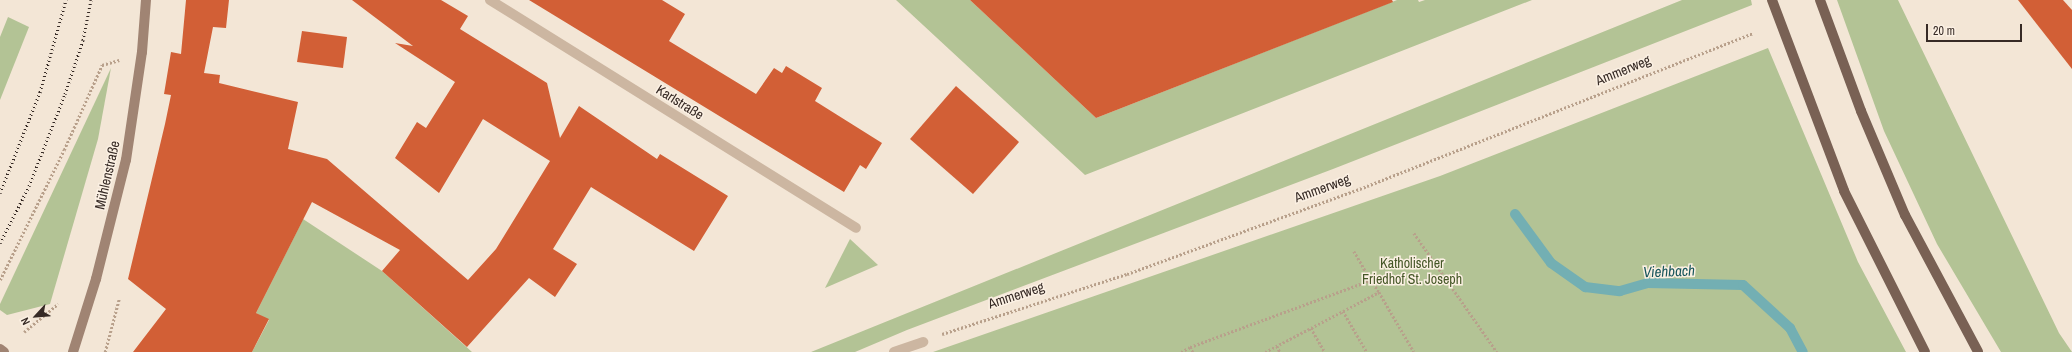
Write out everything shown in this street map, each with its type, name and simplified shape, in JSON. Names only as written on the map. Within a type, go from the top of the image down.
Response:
[{"type":"main road","points":[[1772,0],[1844,191],[1925,352]]},
{"type":"main road","points":[[1820,0],[1861,111],[1905,215],[1978,352]]},
{"type":"street","name":"Mühlenstraße","points":[[73,352],[96,279],[126,160],[142,52],[146,0]]},
{"type":"street","name":"Karlstraße","points":[[490,0],[856,228]]},
{"type":"street","points":[[894,352],[923,342]]},
{"type":"street","points":[[0,349],[4,352]]},
{"type":"path","name":"Ammerweg","points":[[923,342],[1127,274],[1367,186],[1753,33]]},
{"type":"path","points":[[0,280],[64,150],[102,65],[142,52]]},
{"type":"path","points":[[1414,233],[1497,352]]},
{"type":"path","points":[[1354,250],[1414,352]]},
{"type":"path","points":[[1181,352],[1190,347],[1371,280]]},
{"type":"path","points":[[1265,352],[1379,292]]},
{"type":"path","points":[[105,352],[119,299]]},
{"type":"path","points":[[24,332],[58,304]]},
{"type":"path","points":[[1343,311],[1367,352]]},
{"type":"path","points":[[1311,328],[1325,352]]},
{"type":"path","points":[[1277,346],[1280,352]]},
{"type":"path","points":[[1190,347],[1193,352]]},
{"type":"green space","points":[[896,0],[970,0],[1096,118],[1397,0],[1418,0],[1419,2],[1425,0],[1532,0],[1085,175]]},
{"type":"green space","points":[[1682,0],[1751,0],[1752,5],[1333,169],[907,330],[855,352],[811,352]]},
{"type":"green space","points":[[1837,0],[1898,0],[2059,333],[2072,352],[2001,352],[1937,244],[1884,131]]},
{"type":"green space","points":[[8,17],[29,27],[0,100],[0,37]]},
{"type":"green space","name":"Katholischer Friedhof St. Joseph","points":[[1768,48],[1858,262],[1906,352],[933,352],[1440,176]]},
{"type":"green space","points":[[111,68],[98,139],[50,304],[7,315],[0,310],[0,304]]},
{"type":"green space","points":[[303,219],[382,271],[472,352],[252,352],[269,320],[256,313]]},
{"type":"green space","points":[[850,239],[878,265],[825,288]]},
{"type":"building","points":[[186,0],[229,0],[226,28],[213,27],[204,73],[220,75],[219,83],[298,102],[288,149],[327,159],[468,280],[496,249],[550,161],[483,119],[439,193],[395,158],[417,122],[426,128],[455,82],[395,43],[413,46],[352,0],[441,0],[468,16],[460,29],[547,83],[560,138],[579,106],[657,159],[660,154],[728,196],[694,251],[591,187],[553,249],[577,264],[555,297],[529,278],[467,347],[382,271],[400,250],[312,202],[256,313],[269,319],[252,352],[133,352],[166,309],[128,279],[171,95],[164,94],[171,52],[181,54]]},
{"type":"building","points":[[529,0],[662,0],[685,14],[669,41],[756,94],[774,68],[782,73],[786,66],[822,88],[815,101],[882,143],[866,169],[860,165],[844,192]]},
{"type":"building","points":[[970,0],[1392,0],[1393,2],[1096,118]]},
{"type":"building","points":[[2018,0],[2063,0],[2072,10],[2072,69]]},
{"type":"building","points":[[302,31],[347,37],[343,68],[297,62]]},
{"type":"building","points":[[956,86],[1019,142],[973,194],[910,139]]},
{"type":"waterway","name":"Viehbach","points":[[1515,214],[1551,263],[1585,287],[1620,291],[1648,283],[1743,285],[1790,328],[1803,352]]},
{"type":"railway","points":[[0,193],[40,92],[66,0]]},
{"type":"railway","points":[[0,243],[29,186],[65,94],[83,40],[91,0]]}]
